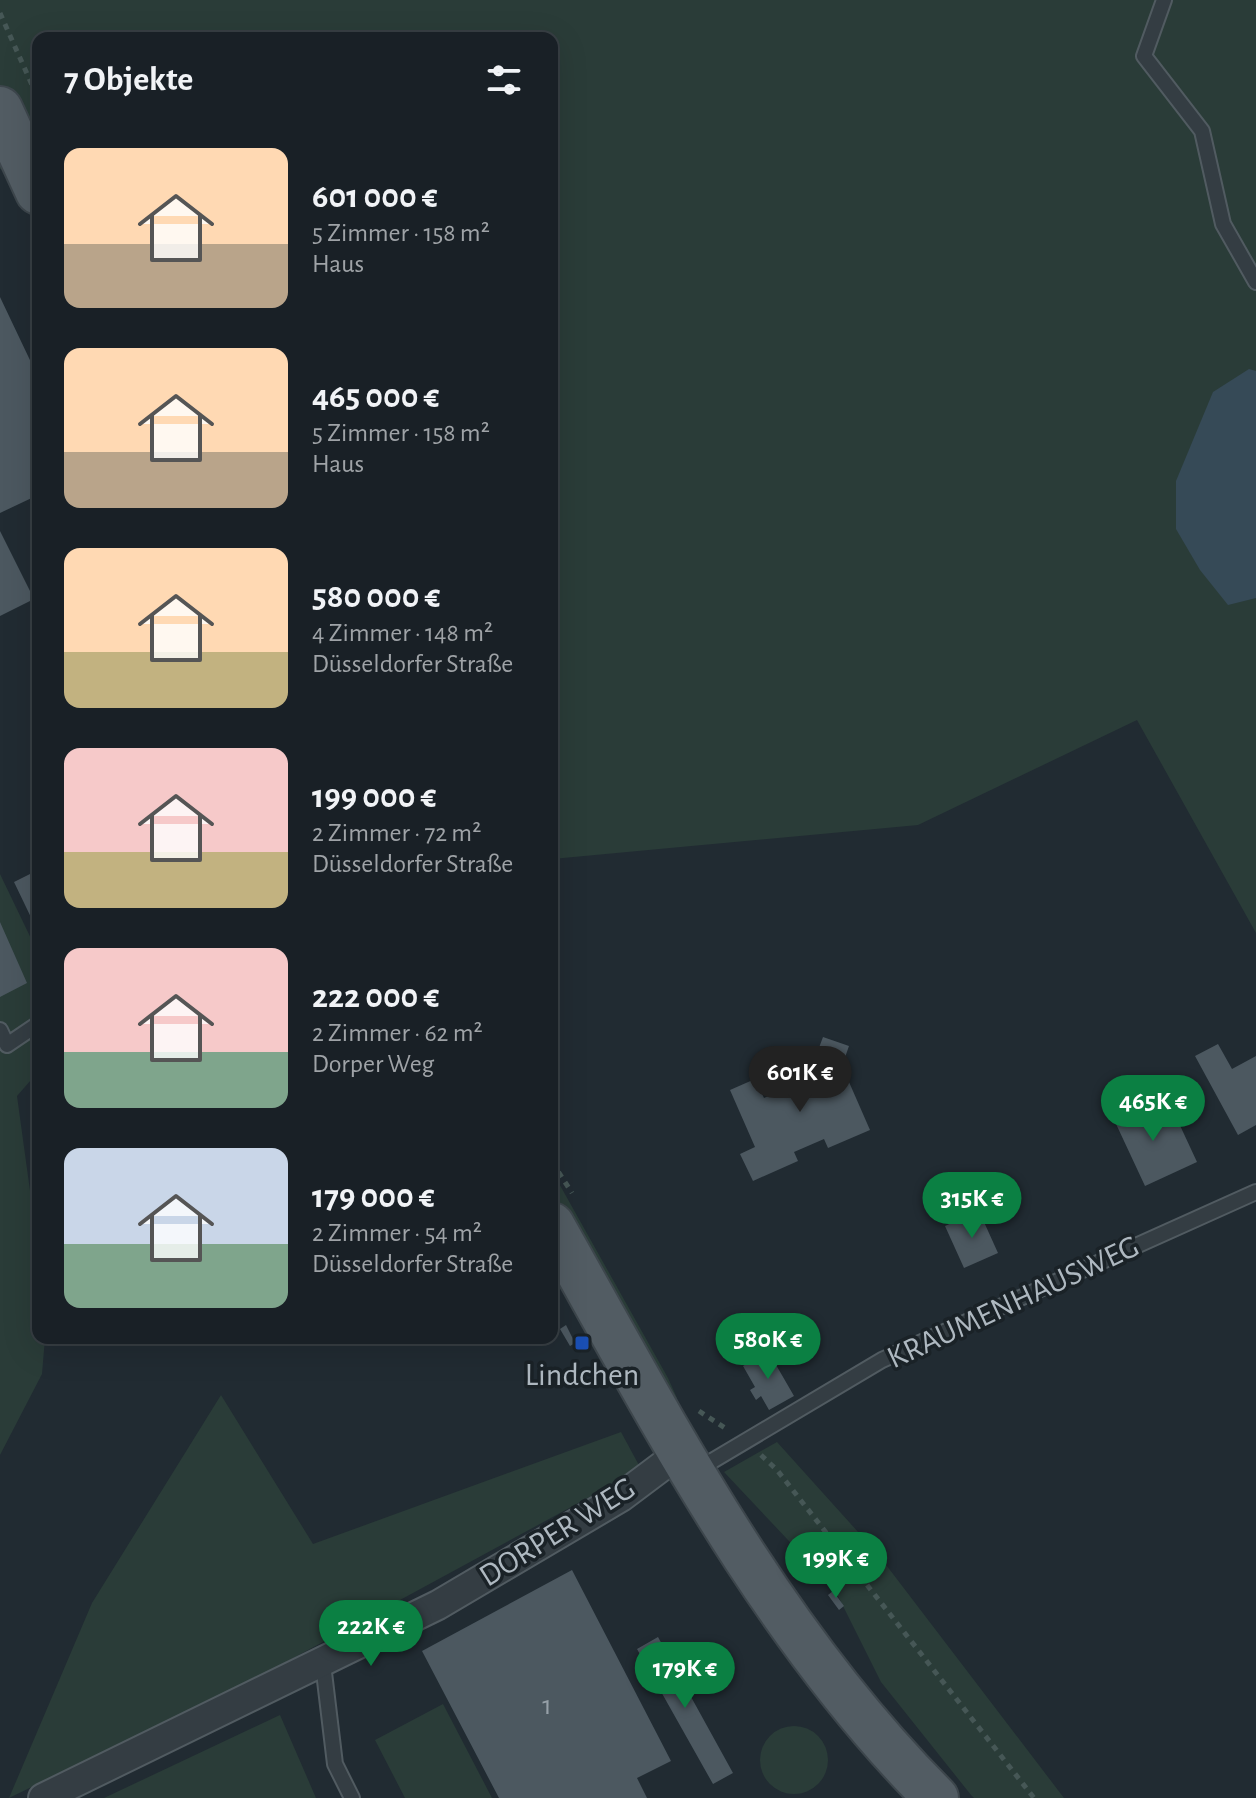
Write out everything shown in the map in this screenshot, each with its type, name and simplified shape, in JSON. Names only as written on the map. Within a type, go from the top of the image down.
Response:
[{"type":"main road","points":[[0,109],[32,179]]},
{"type":"main road","points":[[558,1236],[687,1462],[775,1605],[837,1689],[936,1798]]},
{"type":"street","name":"DORPER WEG","points":[[43,1798],[323,1664],[438,1605],[595,1512],[687,1462]]},
{"type":"lane","points":[[1164,0],[1144,56],[1202,131],[1223,224],[1256,282]]},
{"type":"lane","points":[[0,1030],[7,1045],[32,1028]]},
{"type":"lane","name":"KRAUMENHAUSWEG","points":[[687,1462],[746,1441],[882,1360],[1256,1192]]},
{"type":"lane","points":[[323,1664],[335,1764],[352,1798]]},
{"type":"path","points":[[0,13],[32,85]]},
{"type":"path","points":[[689,1404],[746,1441],[796,1493],[1034,1798]]},
{"type":"green space","points":[[0,0],[1256,0],[1256,933],[1137,720],[918,825],[558,858],[558,32],[32,32],[32,176],[0,169]]},
{"type":"green space","points":[[0,874],[32,941],[32,1079],[17,1096],[32,1205],[32,1344],[44,1344],[42,1374],[0,1455]]},
{"type":"green space","points":[[558,1182],[668,1378],[677,1398],[674,1402],[558,1201]]},
{"type":"green space","points":[[221,1395],[313,1544],[621,1432],[641,1469],[262,1675],[9,1798],[92,1603]]},
{"type":"green space","points":[[777,1442],[877,1553],[1064,1798],[974,1798],[971,1795],[881,1682],[835,1590],[724,1472]]},
{"type":"green space","points":[[443,1704],[492,1798],[405,1798],[375,1740]]},
{"type":"green space","points":[[280,1715],[316,1798],[104,1798]]},
{"type":"green space","points":[[787,1726],[801,1726],[813,1731],[823,1741],[828,1760],[823,1779],[813,1789],[801,1794],[787,1794],[775,1789],[765,1779],[760,1767],[760,1753],[765,1741],[775,1731]]},
{"type":"water","points":[[1249,369],[1256,371],[1256,598],[1228,605],[1200,570],[1176,529],[1176,481],[1213,392]]},
{"type":"building","points":[[0,297],[32,364],[32,498],[0,513]]},
{"type":"building","points":[[0,531],[32,600],[0,616]]},
{"type":"building","points":[[32,873],[32,920],[14,882]]},
{"type":"building","points":[[0,922],[27,983],[0,997]]},
{"type":"building","points":[[823,1037],[849,1046],[842,1066],[870,1130],[828,1148],[824,1139],[794,1152],[798,1161],[753,1181],[740,1154],[755,1147],[730,1090],[755,1079],[764,1098],[820,1073],[814,1061]]},
{"type":"building","points":[[1218,1044],[1232,1069],[1256,1056],[1256,1125],[1238,1135],[1195,1056]]},
{"type":"building","points":[[1138,1098],[1153,1131],[1177,1119],[1197,1162],[1145,1186],[1110,1111]]},
{"type":"building","points":[[979,1211],[998,1253],[964,1268],[945,1226]]},
{"type":"building","points":[[566,1325],[575,1343],[570,1346],[560,1329]]},
{"type":"building","points":[[768,1351],[794,1396],[769,1410],[761,1396],[756,1400],[750,1390],[755,1387],[743,1366]]},
{"type":"building","points":[[572,1570],[671,1761],[637,1778],[647,1798],[499,1798],[422,1651]]},
{"type":"building","points":[[833,1591],[844,1606],[839,1610],[828,1595]]},
{"type":"building","points":[[658,1637],[733,1773],[713,1784],[637,1649]]},
{"type":"place","name":"Lindchen","points":[[582,1343]]}]
